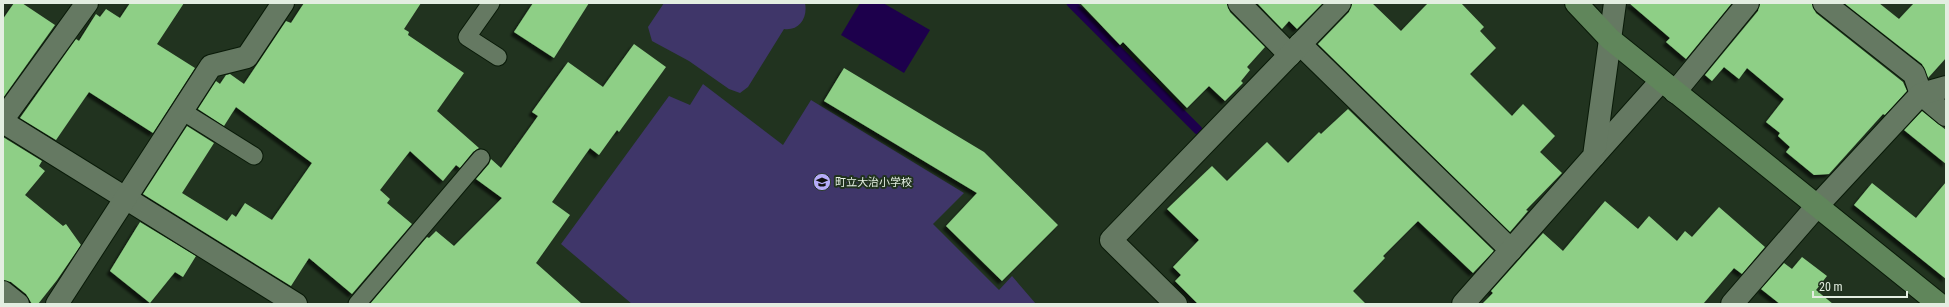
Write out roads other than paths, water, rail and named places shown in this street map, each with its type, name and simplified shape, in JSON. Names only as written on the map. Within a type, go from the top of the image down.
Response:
[{"type":"street","points":[[3,119],[87,3]]},
{"type":"street","points":[[57,304],[211,66],[247,57],[283,3]]},
{"type":"street","points":[[1239,3],[1295,50],[1511,250]]},
{"type":"street","points":[[1176,304],[1111,240],[1340,3]]},
{"type":"street","points":[[1576,3],[1610,39],[1938,304]]},
{"type":"street","points":[[1594,156],[1615,3]]},
{"type":"street","points":[[1463,304],[1594,156],[1668,86],[1748,3]]},
{"type":"street","points":[[1824,3],[1914,74],[1921,94],[1946,115]]},
{"type":"street","points":[[1732,304],[1817,206],[1921,94],[1946,87]]},
{"type":"street","points":[[3,122],[296,304]]},
{"type":"street","points":[[3,292],[18,304]]},
{"type":"lane","points":[[491,3],[467,37],[498,57]]},
{"type":"lane","points":[[182,111],[254,156]]},
{"type":"lane","points":[[357,304],[481,158]]},
{"type":"waterway","points":[[1071,3],[1198,130]]},
{"type":"place","name":"町立大治小学校","points":[[822,182]]}]
